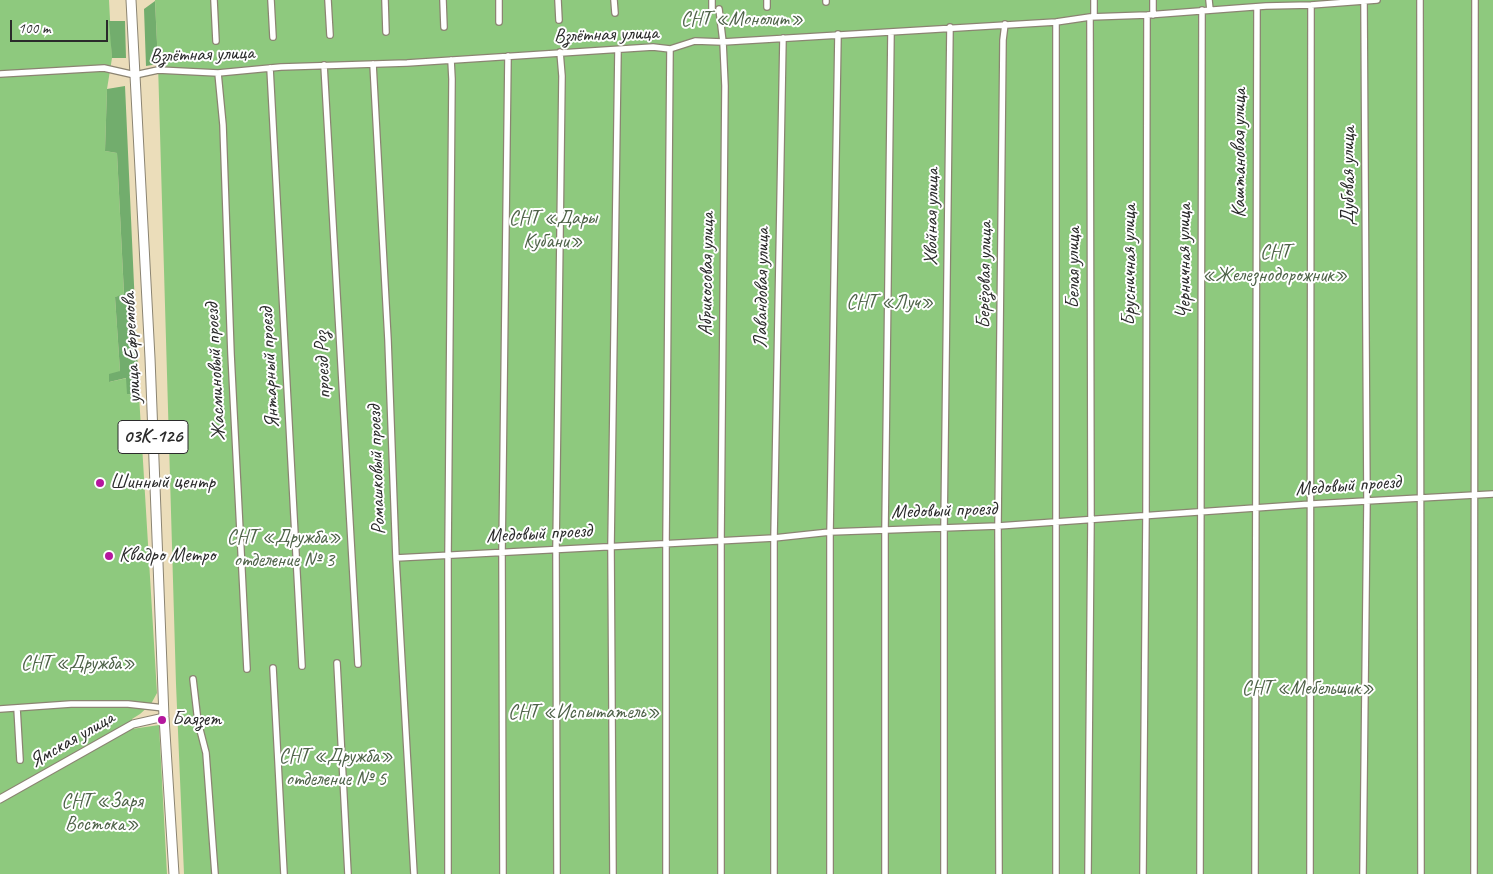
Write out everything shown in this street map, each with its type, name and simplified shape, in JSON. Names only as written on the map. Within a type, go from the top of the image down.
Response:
[{"type":"main road","name":"улица Ефремова","points":[[131,0],[150,358],[164,713],[174,874]]},
{"type":"street","points":[[214,0],[216,41]]},
{"type":"street","points":[[271,0],[273,37]]},
{"type":"street","points":[[328,0],[330,35]]},
{"type":"street","points":[[385,0],[386,32]]},
{"type":"street","points":[[442,0],[444,27]]},
{"type":"street","points":[[498,0],[499,22]]},
{"type":"street","points":[[558,0],[559,20]]},
{"type":"street","points":[[614,0],[614,13]]},
{"type":"street","points":[[712,0],[712,9]]},
{"type":"street","name":"Белая улица","points":[[1088,874],[1092,17],[1094,0]]},
{"type":"street","name":"Брусничная улица","points":[[1143,874],[1150,15],[1153,0]]},
{"type":"street","points":[[1209,0],[1210,10]]},
{"type":"street","name":"Взлётная улица","points":[[135,75],[158,70],[218,73],[270,68],[451,60],[652,47],[670,49],[695,41],[723,42],[1056,22],[1092,17],[1150,15],[1257,7],[1266,3],[1311,5],[1322,2],[1377,0]]},
{"type":"street","points":[[1420,0],[1421,874]]},
{"type":"street","points":[[1474,874],[1475,0]]},
{"type":"street","name":"Дубовая улица","points":[[1363,874],[1367,501],[1364,1]]},
{"type":"street","points":[[1310,874],[1312,504],[1311,5]]},
{"type":"street","name":"Каштановая улица","points":[[1255,874],[1257,7]]},
{"type":"street","name":"Абрикосовая улица","points":[[719,9],[723,42],[725,96],[721,539],[721,874]]},
{"type":"street","name":"Черничная улица","points":[[1200,874],[1202,10]]},
{"type":"street","points":[[1056,22],[1056,874]]},
{"type":"street","name":"Берёзовая улица","points":[[999,874],[998,526],[1005,24]]},
{"type":"street","name":"Хвойная улица","points":[[944,874],[944,528],[950,27]]},
{"type":"street","points":[[885,874],[885,530],[891,32]]},
{"type":"street","points":[[830,874],[830,532],[838,34]]},
{"type":"street","name":"Лавандовая улица","points":[[774,874],[774,538],[783,38]]},
{"type":"street","points":[[666,874],[666,544],[670,49]]},
{"type":"street","points":[[613,874],[611,546],[618,50]]},
{"type":"street","points":[[558,874],[556,549],[562,76],[560,52]]},
{"type":"street","points":[[503,874],[502,552],[508,56]]},
{"type":"street","points":[[448,874],[451,60]]},
{"type":"street","name":"Ромашковый проезд","points":[[374,64],[388,340],[396,558],[414,874]]},
{"type":"street","name":"проезд Роз","points":[[324,65],[338,346],[358,664]]},
{"type":"street","points":[[0,74],[104,68],[135,75]]},
{"type":"street","name":"Янтарный проезд","points":[[270,68],[302,666]]},
{"type":"street","name":"Жасминовый проезд","points":[[218,73],[223,125],[231,354],[247,669]]},
{"type":"street","name":"Медовый проезд","points":[[396,558],[666,544],[721,539],[774,538],[830,532],[998,526],[1056,520],[1493,494]]},
{"type":"street","points":[[337,663],[348,874]]},
{"type":"street","points":[[273,668],[284,874]]},
{"type":"street","points":[[193,679],[198,722],[206,753],[215,874]]},
{"type":"street","points":[[0,709],[71,704],[128,704],[164,713]]},
{"type":"street","points":[[17,708],[20,760]]},
{"type":"street","name":"Ямская улица","points":[[0,799],[133,724],[164,713]]},
{"type":"green space","name":"СНТ «Дружба»","points":[[0,0],[109,0],[112,58],[107,89],[105,151],[117,153],[124,295],[115,297],[120,371],[109,382],[127,378],[127,394],[139,395],[157,693],[151,704],[132,719],[133,723],[0,797]]},
{"type":"green space","points":[[155,0],[1493,0],[1493,874],[184,874],[176,684]]},
{"type":"green space","points":[[155,1],[158,64],[146,66],[144,9]]},
{"type":"green space","points":[[109,21],[125,21],[126,58],[112,58]]},
{"type":"green space","points":[[125,86],[139,395],[127,394],[126,378],[109,382],[109,374],[120,371],[115,297],[124,294],[117,153],[105,151],[107,89]]},
{"type":"green space","name":"СНТ «Заря Востока»","points":[[159,725],[167,874],[0,874],[0,799],[132,729]]},
{"type":"place","name":"Шинный центр","points":[[100,483]]},
{"type":"place","name":"Квадро Метро","points":[[109,556]]},
{"type":"place","name":"Баязет","points":[[162,720]]},
{"type":"park label","name":"СНТ «Монолит»","points":[[742,20]]},
{"type":"park label","name":"СНТ «Дары Кубани»","points":[[553,230]]},
{"type":"park label","name":"СНТ «Железнодорожник»","points":[[1275,264]]},
{"type":"park label","name":"СНТ «Луч»","points":[[890,303]]},
{"type":"park label","name":"СНТ «Дружба» отделение № 3","points":[[284,550]]},
{"type":"park label","name":"СНТ «Мебельщик»","points":[[1308,689]]},
{"type":"park label","name":"СНТ «Испытатель»","points":[[584,713]]},
{"type":"park label","name":"СНТ «Дружба» отделение № 5","points":[[336,768]]}]
